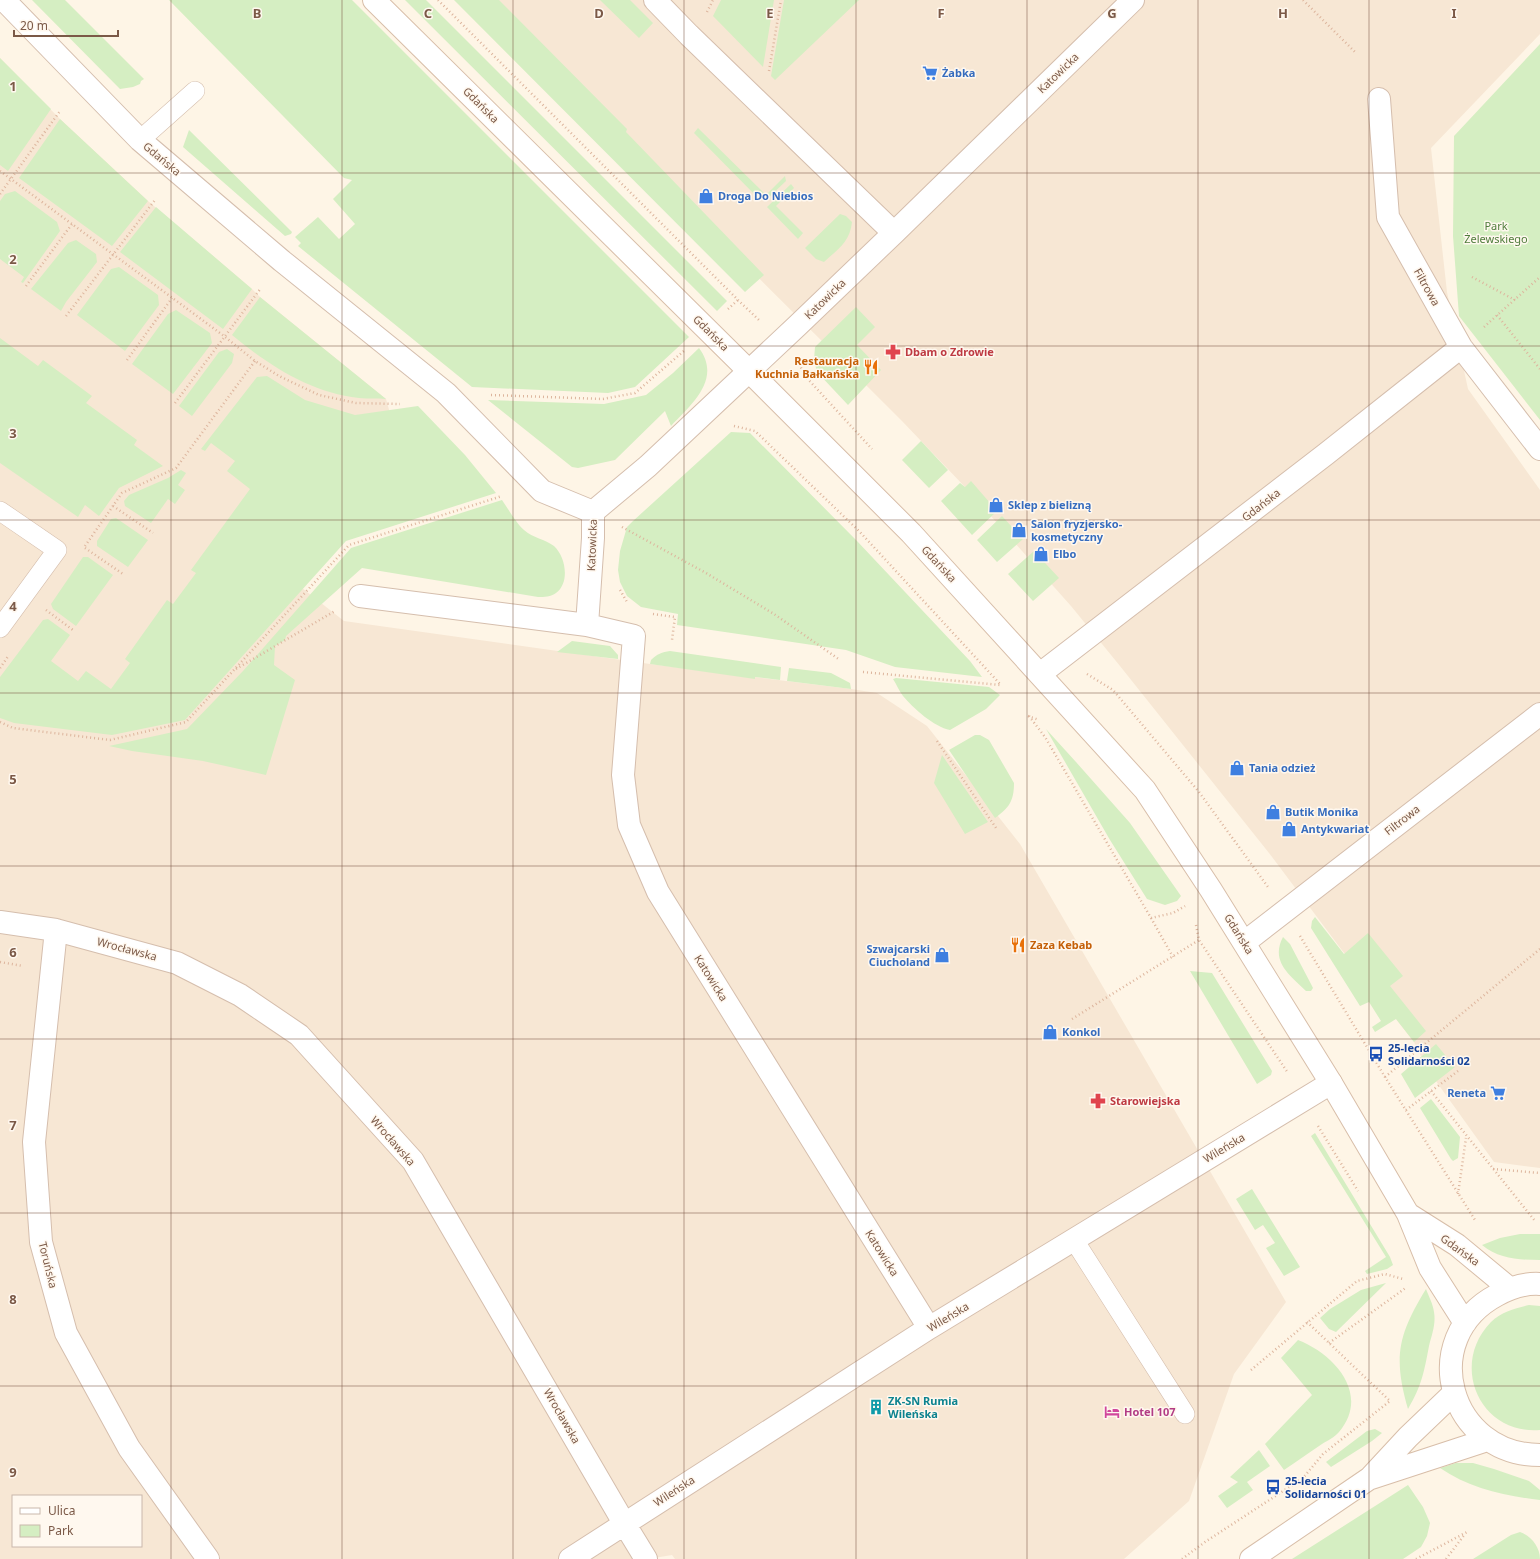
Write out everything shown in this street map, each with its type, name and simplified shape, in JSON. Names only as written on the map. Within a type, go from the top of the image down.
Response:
[{"type":"street","name":"Gdańska","points":[[4,0],[140,140],[282,261],[446,393],[542,491],[593,512]]},
{"type":"street","name":"Gdańska","points":[[374,0],[911,533],[1145,790],[1245,942],[1331,1083],[1408,1214],[1430,1268],[1465,1323]]},
{"type":"street","points":[[655,0],[689,35],[894,233]]},
{"type":"street","name":"Katowicka","points":[[587,625],[593,538],[593,512],[648,466],[749,371],[894,233],[1133,0]]},
{"type":"street","name":"Filtrowa","points":[[1379,99],[1388,217],[1460,347],[1540,449]]},
{"type":"street","name":"Gdańska","points":[[1040,674],[1326,454],[1460,347]]},
{"type":"street","name":"Katowicka","points":[[360,596],[587,625],[634,636],[623,775],[629,825],[658,892],[929,1328]]},
{"type":"street","name":"Filtrowa","points":[[1245,942],[1540,714]]},
{"type":"street","name":"Wrocławska","points":[[0,922],[56,930],[177,963],[240,995],[299,1035],[413,1161],[646,1559]]},
{"type":"street","name":"Toruńska","points":[[56,930],[34,1142],[41,1242],[66,1333],[129,1448],[208,1559]]},
{"type":"street","name":"Wileńska","points":[[570,1559],[929,1328],[1331,1083]]},
{"type":"street","name":"Gdańska","points":[[1408,1214],[1457,1245],[1509,1288]]},
{"type":"street","points":[[1540,1284],[1509,1288],[1484,1302],[1465,1323],[1454,1345],[1451,1369],[1454,1393],[1466,1419],[1487,1440],[1505,1450],[1525,1455],[1540,1455]]},
{"type":"street","points":[[1251,1559],[1370,1478],[1408,1437],[1454,1393]]},
{"type":"street","points":[[1370,1478],[1487,1440]]},
{"type":"lane","points":[[140,140],[195,91]]},
{"type":"lane","points":[[0,511],[57,550],[0,628]]},
{"type":"lane","points":[[1074,1240],[1185,1414]]},
{"type":"path","points":[[438,0],[738,300],[764,324]]},
{"type":"path","points":[[769,72],[781,0]]},
{"type":"path","points":[[1302,0],[1356,53]]},
{"type":"path","points":[[0,194],[60,111]]},
{"type":"path","points":[[0,171],[224,336],[255,361],[279,376],[319,395],[356,403],[400,404]]},
{"type":"path","points":[[66,316],[155,200]]},
{"type":"path","points":[[26,286],[72,224]]},
{"type":"path","points":[[1472,277],[1514,300]]},
{"type":"path","points":[[1460,347],[1540,277]]},
{"type":"path","points":[[175,403],[261,288]]},
{"type":"path","points":[[127,360],[172,298]]},
{"type":"path","points":[[486,395],[603,399],[635,393],[738,300]]},
{"type":"path","points":[[1497,315],[1540,369]]},
{"type":"path","points":[[80,554],[122,493],[176,468],[255,361]]},
{"type":"path","points":[[730,425],[755,431],[859,531],[1001,685],[864,672]]},
{"type":"path","points":[[113,506],[153,533]]},
{"type":"path","points":[[618,525],[706,573],[760,606],[840,660]]},
{"type":"path","points":[[84,548],[123,574]]},
{"type":"path","points":[[619,588],[626,602],[631,605]]},
{"type":"path","points":[[234,670],[360,596]]},
{"type":"path","points":[[42,608],[73,630]]},
{"type":"path","points":[[649,613],[674,617],[672,640]]},
{"type":"path","points":[[0,668],[13,650]]},
{"type":"path","points":[[1082,671],[1113,690],[1199,792],[1270,891]]},
{"type":"path","points":[[1028,716],[1045,737],[1173,957]]},
{"type":"path","points":[[0,722],[13,728],[110,740],[186,722]]},
{"type":"path","points":[[937,741],[996,828]]},
{"type":"path","points":[[1151,918],[1173,913],[1191,903]]},
{"type":"path","points":[[1194,918],[1199,940],[1288,1075]]},
{"type":"path","points":[[1299,936],[1385,1078],[1475,1220]]},
{"type":"path","points":[[1072,1019],[1199,940]]},
{"type":"path","points":[[1385,1078],[1540,949]]},
{"type":"path","points":[[1406,1110],[1458,1071]]},
{"type":"path","points":[[1431,1091],[1466,1137],[1535,1221]]},
{"type":"path","points":[[1458,1194],[1466,1137]]},
{"type":"path","points":[[1492,1169],[1540,1174]]},
{"type":"path","points":[[1251,1370],[1357,1281],[1385,1274],[1406,1280]]},
{"type":"path","points":[[1329,1343],[1413,1282]]},
{"type":"path","points":[[1182,1559],[1205,1542],[1304,1478],[1323,1454],[1390,1400],[1307,1322]]},
{"type":"path","points":[[1416,1559],[1467,1532],[1446,1559]]},
{"type":"shaded area","points":[[480,0],[1540,0],[1540,34],[1431,148],[1447,292],[1468,389],[1540,490],[1540,1168],[1494,1162],[1428,1070],[1414,1042],[1341,949],[1269,853],[1071,606],[965,487],[902,421]]},
{"type":"shaded area","points":[[0,58],[60,119],[148,201],[260,297],[386,399],[391,417],[288,577],[344,621],[650,664],[877,693],[927,726],[1020,844],[1286,1302],[1234,1374],[1189,1501],[1124,1559],[675,1559],[672,1555],[648,1559],[0,1559]]},
{"type":"green space","points":[[32,0],[65,0],[144,79],[140,84],[133,87],[120,89]]},
{"type":"green space","points":[[169,0],[352,0],[689,337],[635,387],[608,393],[472,387],[298,246],[301,243],[295,237],[318,217],[339,239],[355,224],[333,199],[352,180],[344,178]]},
{"type":"green space","points":[[405,0],[426,0],[727,301],[717,311]]},
{"type":"green space","points":[[454,0],[499,0],[627,129],[626,132],[764,275],[745,292]]},
{"type":"green space","points":[[600,0],[630,0],[653,23],[639,38]]},
{"type":"green space","points":[[721,0],[774,0],[763,67],[713,16]]},
{"type":"green space","points":[[784,0],[859,0],[775,80],[771,76]]},
{"type":"green space","name":"Park Żelewskiego","points":[[1540,44],[1540,420],[1459,316],[1453,236],[1454,136]]},
{"type":"green space","points":[[0,58],[51,109],[8,171],[0,165]]},
{"type":"green space","points":[[60,119],[148,201],[112,246],[19,178]]},
{"type":"green space","points":[[698,128],[766,195],[785,176],[786,181],[767,199],[758,198],[694,133]]},
{"type":"green space","points":[[189,130],[292,232],[291,234],[285,236],[183,147]]},
{"type":"green space","points":[[791,184],[794,188],[776,206],[803,233],[798,239],[767,207]]},
{"type":"green space","points":[[15,191],[57,222],[60,231],[23,283],[21,282],[24,277],[0,259],[0,201],[5,194]]},
{"type":"green space","points":[[156,207],[252,289],[223,329],[120,252]]},
{"type":"green space","points":[[840,214],[846,216],[852,222],[849,235],[842,245],[824,262],[816,259],[805,248]]},
{"type":"green space","points":[[76,240],[96,254],[97,262],[66,302],[61,311],[31,289],[68,243]]},
{"type":"green space","points":[[119,267],[158,295],[159,305],[125,351],[77,315],[111,269]]},
{"type":"green space","points":[[260,297],[386,399],[359,398],[341,395],[307,384],[275,367],[232,335]]},
{"type":"green space","points":[[856,307],[875,327],[857,345],[881,370],[848,405],[817,372],[814,360],[815,347]]},
{"type":"green space","points":[[176,310],[210,333],[212,343],[173,394],[132,364],[168,314]]},
{"type":"green space","points":[[0,338],[38,366],[43,360],[92,396],[86,403],[137,440],[134,445],[163,466],[119,488],[99,516],[85,505],[78,517],[0,463]]},
{"type":"green space","points":[[699,348],[705,359],[707,370],[706,381],[695,400],[671,426],[665,411],[615,460],[578,468],[572,467],[488,400],[604,404],[646,395],[673,373]]},
{"type":"green space","points":[[227,349],[234,354],[232,363],[192,416],[179,406],[219,352]]},
{"type":"green space","points":[[267,376],[305,400],[355,415],[418,406],[465,455],[496,493],[346,541],[185,720],[112,735],[14,723],[0,718],[0,677],[43,620],[48,619],[70,635],[51,661],[78,681],[86,671],[111,689],[130,663],[125,659],[167,600],[173,604],[196,573],[191,570],[250,489],[227,471],[235,461],[211,443],[205,451],[201,449],[257,377]]},
{"type":"green space","points":[[731,432],[750,433],[857,541],[970,661],[982,677],[895,667],[846,650],[677,625],[678,614],[641,607],[627,596],[620,582],[618,570],[620,551],[627,527]]},
{"type":"green space","points":[[921,441],[948,470],[929,488],[902,460]]},
{"type":"green space","points":[[181,470],[186,473],[178,485],[185,490],[175,504],[168,499],[151,523],[125,506],[124,501],[129,495],[168,478]]},
{"type":"green space","points":[[971,481],[997,511],[972,535],[941,501],[960,483],[965,487]]},
{"type":"green space","points":[[502,500],[515,520],[524,530],[554,546],[558,551],[564,563],[565,570],[565,577],[560,589],[552,595],[538,597],[362,568],[286,636],[285,640],[275,646],[274,665],[295,680],[266,775],[203,761],[132,751],[109,746],[187,729],[243,671],[351,548]]},
{"type":"green space","points":[[1002,516],[1023,539],[997,562],[977,540]]},
{"type":"green space","points":[[116,518],[148,540],[128,567],[97,546],[97,541],[111,519]]},
{"type":"green space","points":[[1034,551],[1059,578],[1033,601],[1008,574]]},
{"type":"green space","points":[[83,557],[88,557],[113,575],[76,626],[53,609],[51,604]]},
{"type":"green space","points":[[572,641],[610,646],[618,655],[618,659],[557,652]]},
{"type":"green space","points":[[670,651],[781,667],[780,680],[755,677],[755,679],[650,664],[651,660],[658,655]]},
{"type":"green space","points":[[789,668],[831,673],[850,683],[851,689],[787,681]]},
{"type":"green space","points":[[896,678],[989,687],[1000,695],[986,709],[950,730],[937,725],[912,706],[900,692],[893,679]]},
{"type":"green space","points":[[1046,729],[1130,823],[1181,896],[1177,901],[1165,905],[1147,899],[1110,840]]},
{"type":"green space","points":[[975,735],[980,735],[989,740],[1014,783],[1013,795],[1010,804],[995,818],[949,750]]},
{"type":"green space","points":[[942,755],[988,822],[965,834],[934,783]]},
{"type":"green space","points":[[1315,917],[1344,954],[1368,933],[1403,976],[1390,986],[1426,1031],[1414,1042],[1396,1019],[1375,1032],[1372,1027],[1381,1021],[1369,1002],[1360,1006],[1311,928],[1312,921]]},
{"type":"green space","points":[[1283,937],[1290,944],[1311,984],[1313,988],[1311,991],[1306,991],[1288,973],[1280,961],[1280,946]]},
{"type":"green space","points":[[1190,971],[1212,973],[1272,1071],[1271,1075],[1257,1084]]},
{"type":"green space","points":[[1436,1044],[1455,1067],[1415,1098],[1401,1074]]},
{"type":"green space","points":[[1431,1099],[1460,1137],[1458,1158],[1453,1161],[1420,1108]]},
{"type":"green space","points":[[1315,1133],[1390,1257],[1393,1265],[1387,1269],[1367,1274],[1365,1271],[1386,1257],[1311,1136]]},
{"type":"green space","points":[[1252,1189],[1300,1267],[1284,1276],[1266,1248],[1275,1243],[1263,1225],[1255,1230],[1236,1199]]},
{"type":"green space","points":[[1520,1234],[1540,1234],[1540,1260],[1524,1260],[1502,1256],[1482,1245],[1500,1238]]},
{"type":"green space","points":[[1386,1283],[1336,1332],[1329,1329],[1320,1318],[1330,1309],[1361,1290]]},
{"type":"green space","points":[[1426,1289],[1432,1303],[1434,1325],[1422,1378],[1408,1409],[1403,1391],[1401,1375],[1401,1347],[1409,1320]]},
{"type":"green space","points":[[1529,1305],[1540,1306],[1540,1430],[1519,1429],[1501,1421],[1487,1409],[1477,1394],[1472,1376],[1472,1358],[1479,1339],[1491,1322],[1504,1313]]},
{"type":"green space","points":[[1298,1340],[1311,1346],[1335,1365],[1344,1377],[1350,1390],[1351,1404],[1348,1418],[1337,1434],[1284,1470],[1265,1444],[1312,1395],[1281,1358]]},
{"type":"green space","points":[[1375,1429],[1382,1433],[1372,1441],[1331,1467],[1326,1462],[1367,1431]]},
{"type":"green space","points":[[1259,1450],[1270,1466],[1247,1482],[1253,1490],[1227,1508],[1218,1496],[1238,1482],[1230,1477]]},
{"type":"green space","points":[[1456,1463],[1473,1463],[1529,1481],[1540,1490],[1540,1500],[1514,1496],[1475,1486],[1440,1468]]},
{"type":"green space","points":[[1408,1485],[1423,1507],[1430,1523],[1427,1536],[1421,1547],[1403,1559],[1292,1559]]},
{"type":"green space","points":[[1520,1532],[1528,1536],[1537,1546],[1540,1559],[1473,1559],[1511,1535]]},
{"type":"place","name":"Żabka","points":[[930,73]]},
{"type":"place","name":"Droga Do Niebios","points":[[706,196]]},
{"type":"place","name":"Dbam o Zdrowie","points":[[893,352]]},
{"type":"place","name":"Restauracja Kuchnia Bałkańska","points":[[871,367]]},
{"type":"place","name":"Sklep z bielizną","points":[[996,505]]},
{"type":"place","name":"Salon fryzjersko- kosmetyczny","points":[[1019,530]]},
{"type":"place","name":"Elbo","points":[[1041,554]]},
{"type":"place","name":"Tania odzież","points":[[1237,768]]},
{"type":"place","name":"Butik Monika","points":[[1273,812]]},
{"type":"place","name":"Antykwariat","points":[[1289,829]]},
{"type":"place","name":"Zaza Kebab","points":[[1018,945]]},
{"type":"place","name":"Szwajcarski Ciucholand","points":[[942,955]]},
{"type":"place","name":"Konkol","points":[[1050,1032]]},
{"type":"place","name":"25-lecia Solidarności 02","points":[[1376,1054]]},
{"type":"place","name":"Reneta","points":[[1498,1093]]},
{"type":"place","name":"Starowiejska","points":[[1098,1101]]},
{"type":"place","name":"ZK-SN Rumia Wileńska","points":[[876,1407]]},
{"type":"place","name":"Hotel 107","points":[[1112,1412]]},
{"type":"place","name":"25-lecia Solidarności 01","points":[[1273,1487]]}]
